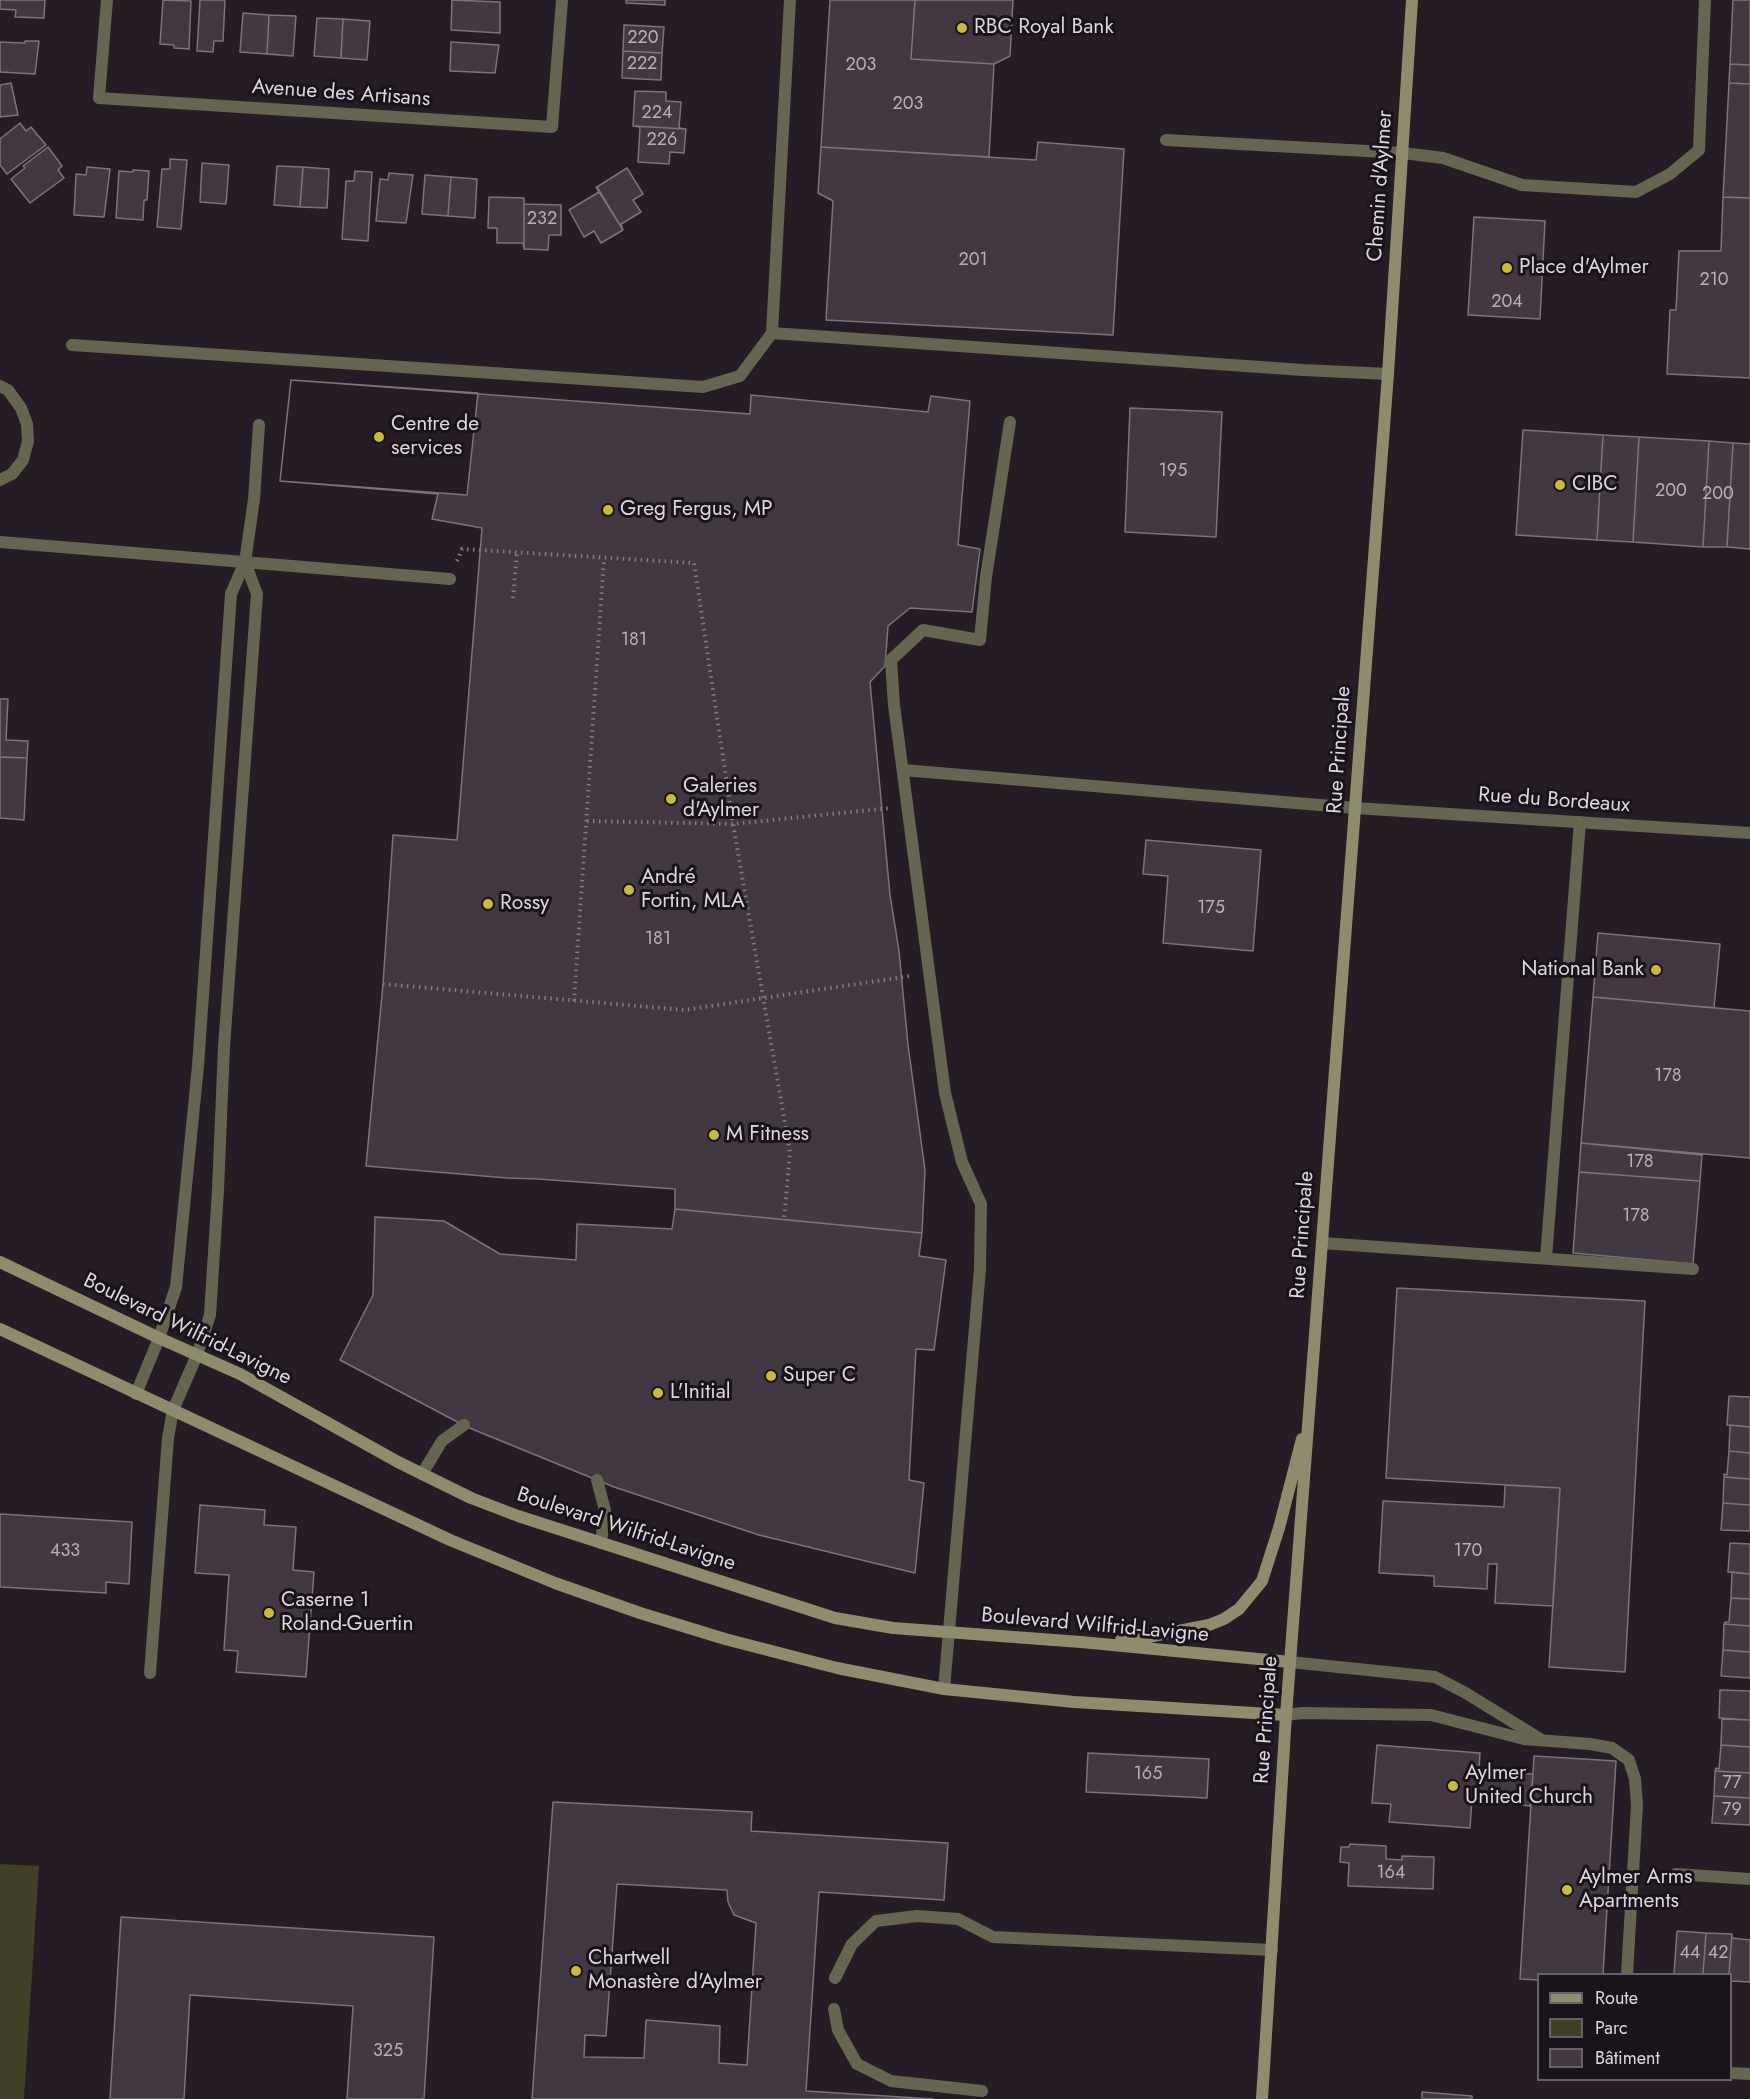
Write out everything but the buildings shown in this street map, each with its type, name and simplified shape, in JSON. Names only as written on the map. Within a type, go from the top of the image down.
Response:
[{"type":"main road","name":"Chemin d'Aylmer","points":[[1388,374],[1412,0]]},
{"type":"main road","name":"Rue Principale","points":[[1262,2099],[1286,1715],[1388,374]]},
{"type":"main road","name":"Boulevard Wilfrid-Lavigne","points":[[0,1262],[240,1374],[422,1474],[480,1502],[835,1618],[893,1629],[1081,1642],[1290,1662]]},
{"type":"main road","points":[[0,1329],[450,1540],[555,1583],[725,1639],[837,1668],[944,1689],[1074,1702],[1286,1715]]},
{"type":"main road","points":[[1081,1642],[1143,1638],[1185,1631],[1224,1619],[1239,1609],[1262,1581],[1310,1407]]},
{"type":"street","name":"Avenue des Artisans","points":[[107,0],[99,98],[552,127],[562,0]]},
{"type":"street","points":[[72,345],[703,387],[740,376],[772,333],[790,0]]},
{"type":"street","points":[[1166,140],[1403,153],[1443,158],[1522,185],[1636,192],[1671,174],[1699,150],[1705,0]]},
{"type":"street","points":[[772,333],[1388,374]]},
{"type":"street","points":[[0,386],[8,390],[21,408],[27,424],[28,441],[23,460],[12,474],[0,480]]},
{"type":"street","points":[[944,1689],[980,1269],[981,1204],[962,1161],[945,1093],[891,660],[923,630],[980,640],[986,577],[1010,422]]},
{"type":"street","points":[[136,1394],[159,1338],[176,1287],[198,1066],[231,594],[245,562],[254,499],[259,425]]},
{"type":"street","points":[[0,542],[450,579]]},
{"type":"street","points":[[150,1673],[168,1438],[173,1410],[197,1355],[210,1315],[224,1047],[257,594],[245,562]]},
{"type":"street","name":"Rue du Bordeaux","points":[[903,770],[1355,808],[1750,833]]},
{"type":"street","points":[[1546,1258],[1580,822]]},
{"type":"street","points":[[1322,1243],[1693,1269]]},
{"type":"street","points":[[422,1474],[442,1442],[464,1425]]},
{"type":"street","points":[[597,1479],[605,1509],[601,1543]]},
{"type":"street","points":[[1290,1662],[1435,1677],[1545,1742]]},
{"type":"street","points":[[1286,1715],[1302,1713],[1431,1715],[1524,1739],[1612,1748],[1629,1761],[1635,1779],[1637,1805],[1627,1973]]},
{"type":"street","points":[[1676,1874],[1750,1879]]},
{"type":"street","points":[[835,1978],[852,1944],[876,1921],[917,1916],[958,1919],[993,1937],[1272,1950]]},
{"type":"street","points":[[834,2009],[838,2030],[857,2064],[891,2080],[982,2091]]},
{"type":"street","points":[[1732,2073],[1750,2074]]},
{"type":"path","points":[[450,579],[462,549],[693,563],[734,824],[790,1152],[784,1220]]},
{"type":"path","points":[[513,598],[517,552]]},
{"type":"path","points":[[574,1001],[604,559]]},
{"type":"path","points":[[587,821],[734,824],[908,807]]},
{"type":"path","points":[[382,984],[684,1010],[910,976]]},
{"type":"green space","points":[[0,1864],[39,1866],[24,2099],[0,2099]]},
{"type":"place","name":"RBC Royal Bank","points":[[962,28]]},
{"type":"place","name":"Place d'Aylmer","points":[[1507,268]]},
{"type":"place","name":"Centre de services","points":[[379,437]]},
{"type":"place","name":"CIBC","points":[[1560,485]]},
{"type":"place","name":"Greg Fergus, MP","points":[[608,510]]},
{"type":"place","name":"Galeries d'Aylmer","points":[[671,799]]},
{"type":"place","name":"André Fortin, MLA","points":[[629,890]]},
{"type":"place","name":"Rossy","points":[[488,904]]},
{"type":"place","name":"National Bank","points":[[1656,970]]},
{"type":"place","name":"M Fitness","points":[[714,1135]]},
{"type":"place","name":"Super C","points":[[771,1376]]},
{"type":"place","name":"L'Initial","points":[[658,1393]]},
{"type":"place","name":"Caserne 1 Roland-Guertin","points":[[269,1613]]},
{"type":"place","name":"Aylmer United Church","points":[[1453,1786]]},
{"type":"place","name":"Aylmer Arms Apartments","points":[[1567,1890]]},
{"type":"place","name":"Chartwell Monastère d'Aylmer","points":[[576,1971]]}]
